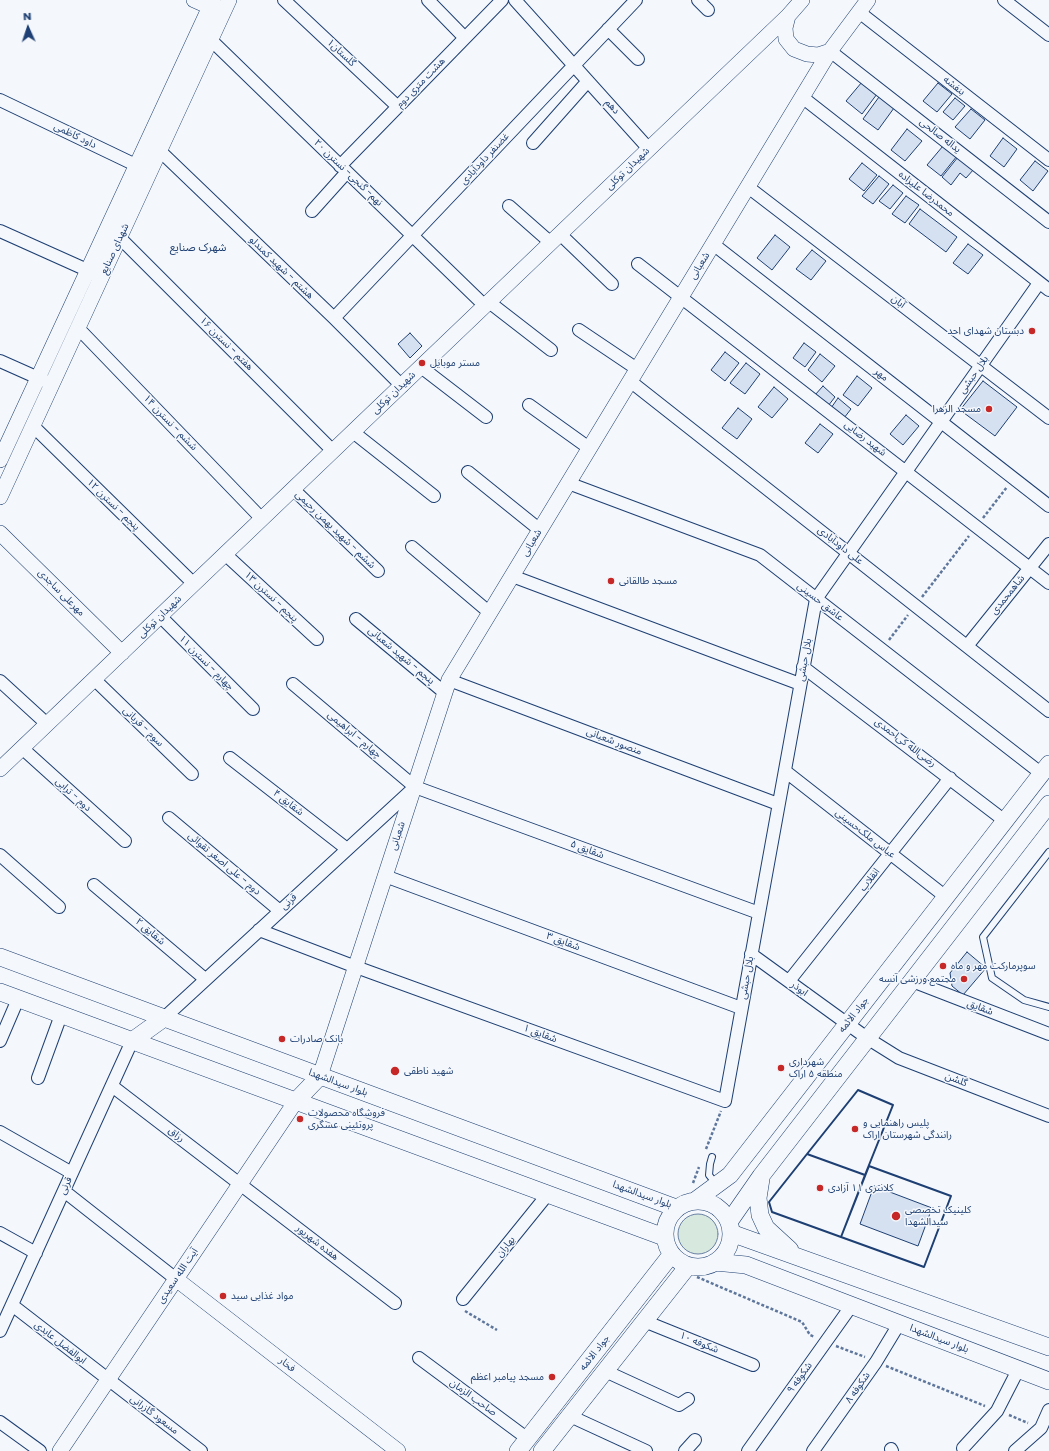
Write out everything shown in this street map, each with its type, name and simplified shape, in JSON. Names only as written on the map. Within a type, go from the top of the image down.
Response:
[{"type":"main road","name":"جواد الائمه","points":[[696,1200],[730,1175],[1045,769]]},
{"type":"main road","points":[[730,1228],[761,1176],[867,1038],[1047,809]]},
{"type":"main road","name":"بلوار سیدالشهدا","points":[[0,957],[676,1208]]},
{"type":"main road","points":[[0,992],[664,1237]]},
{"type":"main road","points":[[132,1041],[164,1018]]},
{"type":"main road","points":[[296,1102],[320,1076]]},
{"type":"main road","points":[[761,1176],[758,1198],[760,1215],[766,1228],[786,1247],[802,1258]]},
{"type":"main road","points":[[696,1200],[707,1202],[716,1206],[724,1213],[730,1228],[730,1241],[722,1257],[715,1262],[706,1266],[685,1269],[668,1249],[664,1237],[665,1226],[669,1216],[676,1208],[686,1202],[696,1200]]},
{"type":"main road","points":[[730,1228],[802,1258],[1049,1348]]},
{"type":"main road","name":"جواد الائمه","points":[[523,1445],[672,1255]]},
{"type":"main road","name":"بلوار سیدالشهدا","points":[[715,1262],[746,1265],[1049,1381]]},
{"type":"main road","name":"جواد الائمه","points":[[542,1451],[685,1269]]},
{"type":"street","points":[[194,0],[226,7]]},
{"type":"street","name":"گلستان۱","points":[[284,0],[398,107]]},
{"type":"street","points":[[428,0],[466,38]]},
{"type":"street","name":"هشت متری دوم","points":[[312,211],[344,169],[398,107],[502,0]]},
{"type":"street","name":"دهم","points":[[515,0],[649,149]]},
{"type":"street","name":"غضنفر داودآبادی","points":[[334,318],[636,0]]},
{"type":"street","points":[[698,0],[708,10]]},
{"type":"street","name":"شهیدان توکلی","points":[[0,769],[788,16],[802,0]]},
{"type":"street","points":[[1004,0],[1049,34]]},
{"type":"street","name":"شهدای صنایع","points":[[0,460],[211,3]]},
{"type":"street","name":"شعبانی","points":[[320,1076],[447,686],[830,50],[863,6]]},
{"type":"street","name":"بنفشه","points":[[863,6],[1049,160]]},
{"type":"street","name":"شهدای صنایع","points":[[2,488],[33,426],[226,7]]},
{"type":"street","points":[[788,16],[785,28],[786,39],[794,49],[807,54],[818,55],[830,50]]},
{"type":"street","points":[[608,30],[638,59]]},
{"type":"street","name":"نهم- گنجی- نسترن ۲۰","points":[[211,40],[344,169],[487,304],[552,350]]},
{"type":"street","name":"یداله صالحی","points":[[830,50],[1049,222]]},
{"type":"street","points":[[533,143],[588,81]]},
{"type":"street","name":"محمدرضا علیزاده","points":[[802,97],[1049,290]]},
{"type":"street","name":"داود کاظمی","points":[[0,100],[150,172]]},
{"type":"street","name":"هشتم - شهید کمندلو","points":[[160,151],[334,318],[402,386]]},
{"type":"street","name":"آبان","points":[[748,187],[1049,418]]},
{"type":"street","points":[[508,206],[555,239],[612,284]]},
{"type":"street","points":[[0,231],[102,277]]},
{"type":"street","name":"هفتم - نسترن ۱۶","points":[[120,238],[333,451]]},
{"type":"street","name":"مهر","points":[[713,244],[1049,506]]},
{"type":"street","name":"شهید رضایی","points":[[638,264],[682,296],[1049,583]]},
{"type":"street","name":"بلال حبشی","points":[[725,1101],[816,599],[942,422],[980,365],[1039,282]]},
{"type":"street","name":"ششم - نسترن ۱۴","points":[[78,328],[262,519]]},
{"type":"street","name":"علی داودآبادی","points":[[579,330],[848,553],[1049,711]]},
{"type":"street","points":[[0,361],[52,384]]},
{"type":"street","points":[[421,367],[486,417]]},
{"type":"street","points":[[529,405],[589,448]]},
{"type":"street","name":"پنجم - نسترن ۱۲","points":[[33,426],[194,584]]},
{"type":"street","points":[[353,432],[434,496]]},
{"type":"street","points":[[468,472],[540,530]]},
{"type":"street","name":"عاشق حسینی","points":[[568,483],[760,555],[881,650],[1045,769]]},
{"type":"street","name":"ششم - شهید بهمن رحیمی","points":[[293,489],[378,571]]},
{"type":"street","name":"مهرعلی ساجدی","points":[[0,533],[122,653]]},
{"type":"street","name":"شاهمحمدی","points":[[967,646],[1049,544]]},
{"type":"street","points":[[412,547],[490,613]]},
{"type":"street","name":"پنجم - نسترن ۱۳","points":[[225,554],[317,639]]},
{"type":"street","points":[[512,576],[800,684]]},
{"type":"street","name":"چهارم - نسترن ۱۱","points":[[160,616],[253,709]]},
{"type":"street","name":"پنجم - شهید شعبانی","points":[[356,619],[447,686]]},
{"type":"street","name":"رضی‌الله کی‌احمدی","points":[[804,667],[1005,821]]},
{"type":"street","name":"سوم - قربانی","points":[[94,679],[192,774]]},
{"type":"street","points":[[0,681],[47,724]]},
{"type":"street","name":"چهارم - ابراهیمی","points":[[293,684],[414,787]]},
{"type":"street","name":"منصور شعبانی","points":[[447,686],[778,804]]},
{"type":"street","name":"دوم - ترابی","points":[[22,748],[125,841]]},
{"type":"street","name":"شقایق ۴","points":[[230,758],[347,849]]},
{"type":"street","name":"عباس ملک‌حسینی","points":[[784,771],[946,897]]},
{"type":"street","name":"انقلاب","points":[[789,981],[950,778]]},
{"type":"street","name":"قرنی","points":[[164,1018],[414,787]]},
{"type":"street","name":"شقایق ۵","points":[[414,787],[759,913]]},
{"type":"street","name":"دوم - علی اصغر تقوائی","points":[[169,818],[280,911]]},
{"type":"street","points":[[0,855],[59,907]]},
{"type":"street","name":"شقایق ۳","points":[[385,876],[741,1008]]},
{"type":"street","name":"شقایق ۲","points":[[94,885],[205,979]]},
{"type":"street","points":[[259,930],[356,967]]},
{"type":"street","name":"ابوذر","points":[[751,954],[867,1038]]},
{"type":"street","name":"شقایق ۱","points":[[356,967],[725,1101]]},
{"type":"street","name":"شقایق","points":[[912,981],[1049,1034]]},
{"type":"street","points":[[0,1041],[18,999]]},
{"type":"street","points":[[38,1078],[61,1015]]},
{"type":"street","name":"گلشن","points":[[867,1038],[899,1058],[1049,1116]]},
{"type":"street","name":"قرنی","points":[[0,1331],[132,1041]]},
{"type":"street","name":"رزاق","points":[[112,1086],[240,1183]]},
{"type":"street","name":"آیت الله سعیدی","points":[[60,1451],[296,1102]]},
{"type":"street","points":[[0,1132],[72,1173]]},
{"type":"street","name":"هفده شهریور","points":[[240,1183],[394,1303]]},
{"type":"street","points":[[64,1191],[176,1279]]},
{"type":"street","name":"بهاران","points":[[463,1299],[548,1194]]},
{"type":"street","points":[[0,1233],[36,1253]]},
{"type":"street","name":"فخار","points":[[176,1279],[398,1451]]},
{"type":"street","name":"ابوالفضل عابدی","points":[[12,1305],[108,1380]]},
{"type":"street","name":"شکوفه ۹","points":[[748,1451],[852,1305]]},
{"type":"street","name":"شکوفه ۱۰","points":[[644,1321],[753,1365]]},
{"type":"street","name":"شکوفه ۸","points":[[813,1451],[876,1362],[899,1324]]},
{"type":"street","name":"صاحب الزمان","points":[[418,1358],[523,1445]]},
{"type":"street","points":[[969,1448],[997,1410],[1018,1370]]},
{"type":"street","points":[[605,1371],[679,1405],[688,1399]]},
{"type":"street","name":"مسعود گازرانی","points":[[108,1380],[201,1451]]},
{"type":"street","points":[[1015,1451],[1041,1428],[1049,1410]]},
{"type":"street","points":[[570,1416],[646,1451]]},
{"type":"street","points":[[0,1422],[40,1451]]},
{"type":"street","points":[[685,1451],[695,1440]]},
{"type":"lane","points":[[1049,852],[983,937],[992,978],[1024,1000],[1049,1007]]},
{"type":"lane","points":[[712,1157],[709,1175],[717,1185]]},
{"type":"path","points":[[881,650],[1013,478]]},
{"type":"path","points":[[685,1269],[802,1322],[810,1336],[1041,1428]]},
{"type":"path","points":[[463,1299],[465,1311],[498,1330]]},
{"type":"shaded area","points":[[702,1214],[709,1217],[715,1223],[718,1234],[717,1242],[709,1251],[702,1254],[694,1254],[687,1251],[679,1242],[678,1230],[681,1223],[690,1215]]},
{"type":"building","points":[[862,82],[877,94],[862,114],[846,101]]},
{"type":"building","points":[[938,83],[952,94],[937,112],[923,101]]},
{"type":"building","points":[[879,97],[894,108],[878,130],[863,119]]},
{"type":"building","points":[[955,98],[965,106],[953,120],[943,112]]},
{"type":"building","points":[[971,109],[985,120],[970,139],[955,127]]},
{"type":"building","points":[[907,129],[922,141],[905,161],[891,150]]},
{"type":"building","points":[[1003,138],[1017,149],[1004,167],[990,156]]},
{"type":"building","points":[[943,146],[957,156],[941,176],[927,165]]},
{"type":"building","points":[[958,157],[974,169],[966,178],[960,173],[951,185],[942,177]]},
{"type":"building","points":[[1035,161],[1048,171],[1033,191],[1020,180]]},
{"type":"building","points":[[862,163],[877,175],[864,191],[849,179]]},
{"type":"building","points":[[879,176],[889,184],[873,204],[862,196]]},
{"type":"building","points":[[893,185],[903,193],[890,209],[879,201]]},
{"type":"building","points":[[906,196],[919,205],[905,223],[892,214]]},
{"type":"building","points":[[920,209],[957,237],[946,252],[909,224]]},
{"type":"building","points":[[775,235],[790,247],[772,270],[757,258]]},
{"type":"building","points":[[968,244],[983,255],[968,274],[953,263]]},
{"type":"building","points":[[812,250],[826,261],[811,280],[796,269]]},
{"type":"building","points":[[410,333],[422,346],[410,358],[398,344]]},
{"type":"building","points":[[804,343],[816,352],[805,367],[793,358]]},
{"type":"building","points":[[725,352],[739,363],[725,381],[711,370]]},
{"type":"building","points":[[820,354],[835,366],[822,382],[808,370]]},
{"type":"building","points":[[746,363],[760,374],[745,394],[730,383]]},
{"type":"building","points":[[857,376],[872,388],[858,406],[843,395]]},
{"type":"building","name":"مسجد الزهرا","points":[[983,381],[1017,407],[995,436],[960,410]]},
{"type":"building","points":[[823,386],[835,397],[828,406],[815,395]]},
{"type":"building","points":[[774,387],[788,399],[772,418],[758,407]]},
{"type":"building","points":[[838,398],[851,409],[844,418],[831,408]]},
{"type":"building","points":[[738,408],[752,419],[737,439],[722,428]]},
{"type":"building","points":[[906,415],[919,426],[903,445],[890,434]]},
{"type":"building","points":[[820,424],[833,434],[818,453],[805,443]]},
{"type":"building","name":"مجتمع ورزشی آنسه","points":[[967,952],[986,968],[963,995],[952,986],[950,973]]},
{"type":"building","points":[[874,1186],[932,1208],[918,1246],[860,1224]]},
{"type":"wall","points":[[858,1090],[893,1105],[865,1175],[807,1154],[858,1090]]},
{"type":"wall","points":[[807,1154],[865,1175],[841,1237],[772,1212],[769,1202],[807,1154]]},
{"type":"wall","points":[[869,1166],[951,1196],[924,1267],[841,1237],[869,1166]]},
{"type":"place","name":"دبستان شهدای احد","points":[[1032,331]]},
{"type":"place","name":"مستر موبایل","points":[[422,363]]},
{"type":"place","name":"مسجد الزهرا","points":[[989,409]]},
{"type":"place","name":"مسجد طالقانی","points":[[611,581]]},
{"type":"place","name":"سوپرمارکت مهر و ماه","points":[[943,966]]},
{"type":"place","name":"مجتمع ورزشی آنسه","points":[[964,979]]},
{"type":"place","name":"بانک صادرات","points":[[282,1039]]},
{"type":"place","name":"شهرداری منطقه ۵ اراک","points":[[781,1068]]},
{"type":"place","name":"شهید ناطقی","points":[[395,1071]]},
{"type":"place","name":"فروشگاه محصولات پروتئینی عسگری","points":[[300,1119]]},
{"type":"place","name":"پلیس راهنمایی و رانندگی شهرستان اراک","points":[[855,1129]]},
{"type":"place","name":"کلانتری ۱۱ آزادی","points":[[820,1188]]},
{"type":"place","name":"کلینیک تخصصی سیدالشهدا","points":[[896,1216]]},
{"type":"place","name":"مواد غذایی سید","points":[[223,1296]]},
{"type":"place","name":"مسجد پیامبر اعظم","points":[[552,1377]]},
{"type":"district","name":"شهرک صنایع","points":[[198,248]]}]
